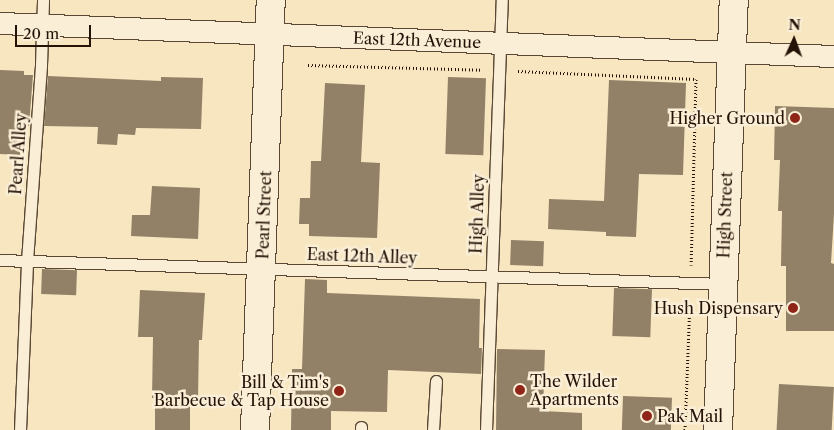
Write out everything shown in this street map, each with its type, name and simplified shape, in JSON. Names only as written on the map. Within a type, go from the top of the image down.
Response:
[{"type":"main road","name":"Pearl Street","points":[[255,430],[271,0]]},
{"type":"main road","name":"High Street","points":[[718,430],[734,0]]},
{"type":"street","name":"East 12th Avenue","points":[[0,23],[834,56]]},
{"type":"lane","name":"Pearl Alley","points":[[20,430],[27,261],[43,0]]},
{"type":"lane","name":"High Alley","points":[[486,430],[502,0]]},
{"type":"lane","name":"East 12th Alley","points":[[0,260],[722,284]]},
{"type":"lane","points":[[433,430],[436,380]]},
{"type":"path","points":[[685,430],[696,79]]},
{"type":"building","points":[[0,70],[24,71],[24,75],[33,75],[29,126],[21,126],[20,155],[0,154]]},
{"type":"building","points":[[48,76],[161,81],[161,77],[203,78],[201,129],[136,128],[135,135],[118,134],[117,145],[97,144],[98,127],[44,126]]},
{"type":"building","points":[[448,77],[486,78],[483,155],[445,154]]},
{"type":"building","points":[[609,80],[686,83],[683,175],[639,174],[636,237],[606,236],[606,232],[548,229],[549,199],[604,201]]},
{"type":"building","points":[[325,83],[365,85],[361,162],[380,163],[377,238],[309,236],[309,224],[299,224],[300,198],[310,198],[311,161],[321,161]]},
{"type":"building","points":[[775,106],[834,108],[834,214],[831,263],[834,264],[834,331],[786,331],[786,266],[781,266],[782,211],[778,211],[780,160],[774,160]]},
{"type":"building","points":[[152,186],[200,188],[198,239],[131,236],[132,215],[150,215]]},
{"type":"building","points":[[511,240],[544,241],[543,266],[510,265]]},
{"type":"building","points":[[42,269],[77,270],[76,295],[41,294]]},
{"type":"building","points":[[305,279],[327,280],[327,293],[480,299],[479,348],[482,348],[481,374],[388,370],[387,412],[331,411],[331,430],[291,430],[292,369],[302,369]]},
{"type":"building","points":[[614,288],[652,289],[650,337],[612,336]]},
{"type":"building","points":[[140,290],[205,293],[202,340],[199,340],[198,399],[190,399],[190,430],[155,430],[155,398],[152,398],[153,337],[138,337]]},
{"type":"building","name":"The Wilder Apartments","points":[[497,349],[545,350],[543,411],[582,413],[582,430],[496,430]]},
{"type":"building","points":[[779,384],[834,387],[832,430],[777,430]]},
{"type":"building","points":[[623,396],[672,398],[671,430],[622,430]]},
{"type":"place","name":"Higher Ground","points":[[795,118]]},
{"type":"place","name":"Hush Dispensary","points":[[793,308]]},
{"type":"place","name":"The Wilder Apartments","points":[[520,390]]},
{"type":"place","name":"Bill & Tim's Barbecue & Tap House","points":[[339,391]]},
{"type":"place","name":"Pak Mail","points":[[647,416]]}]
